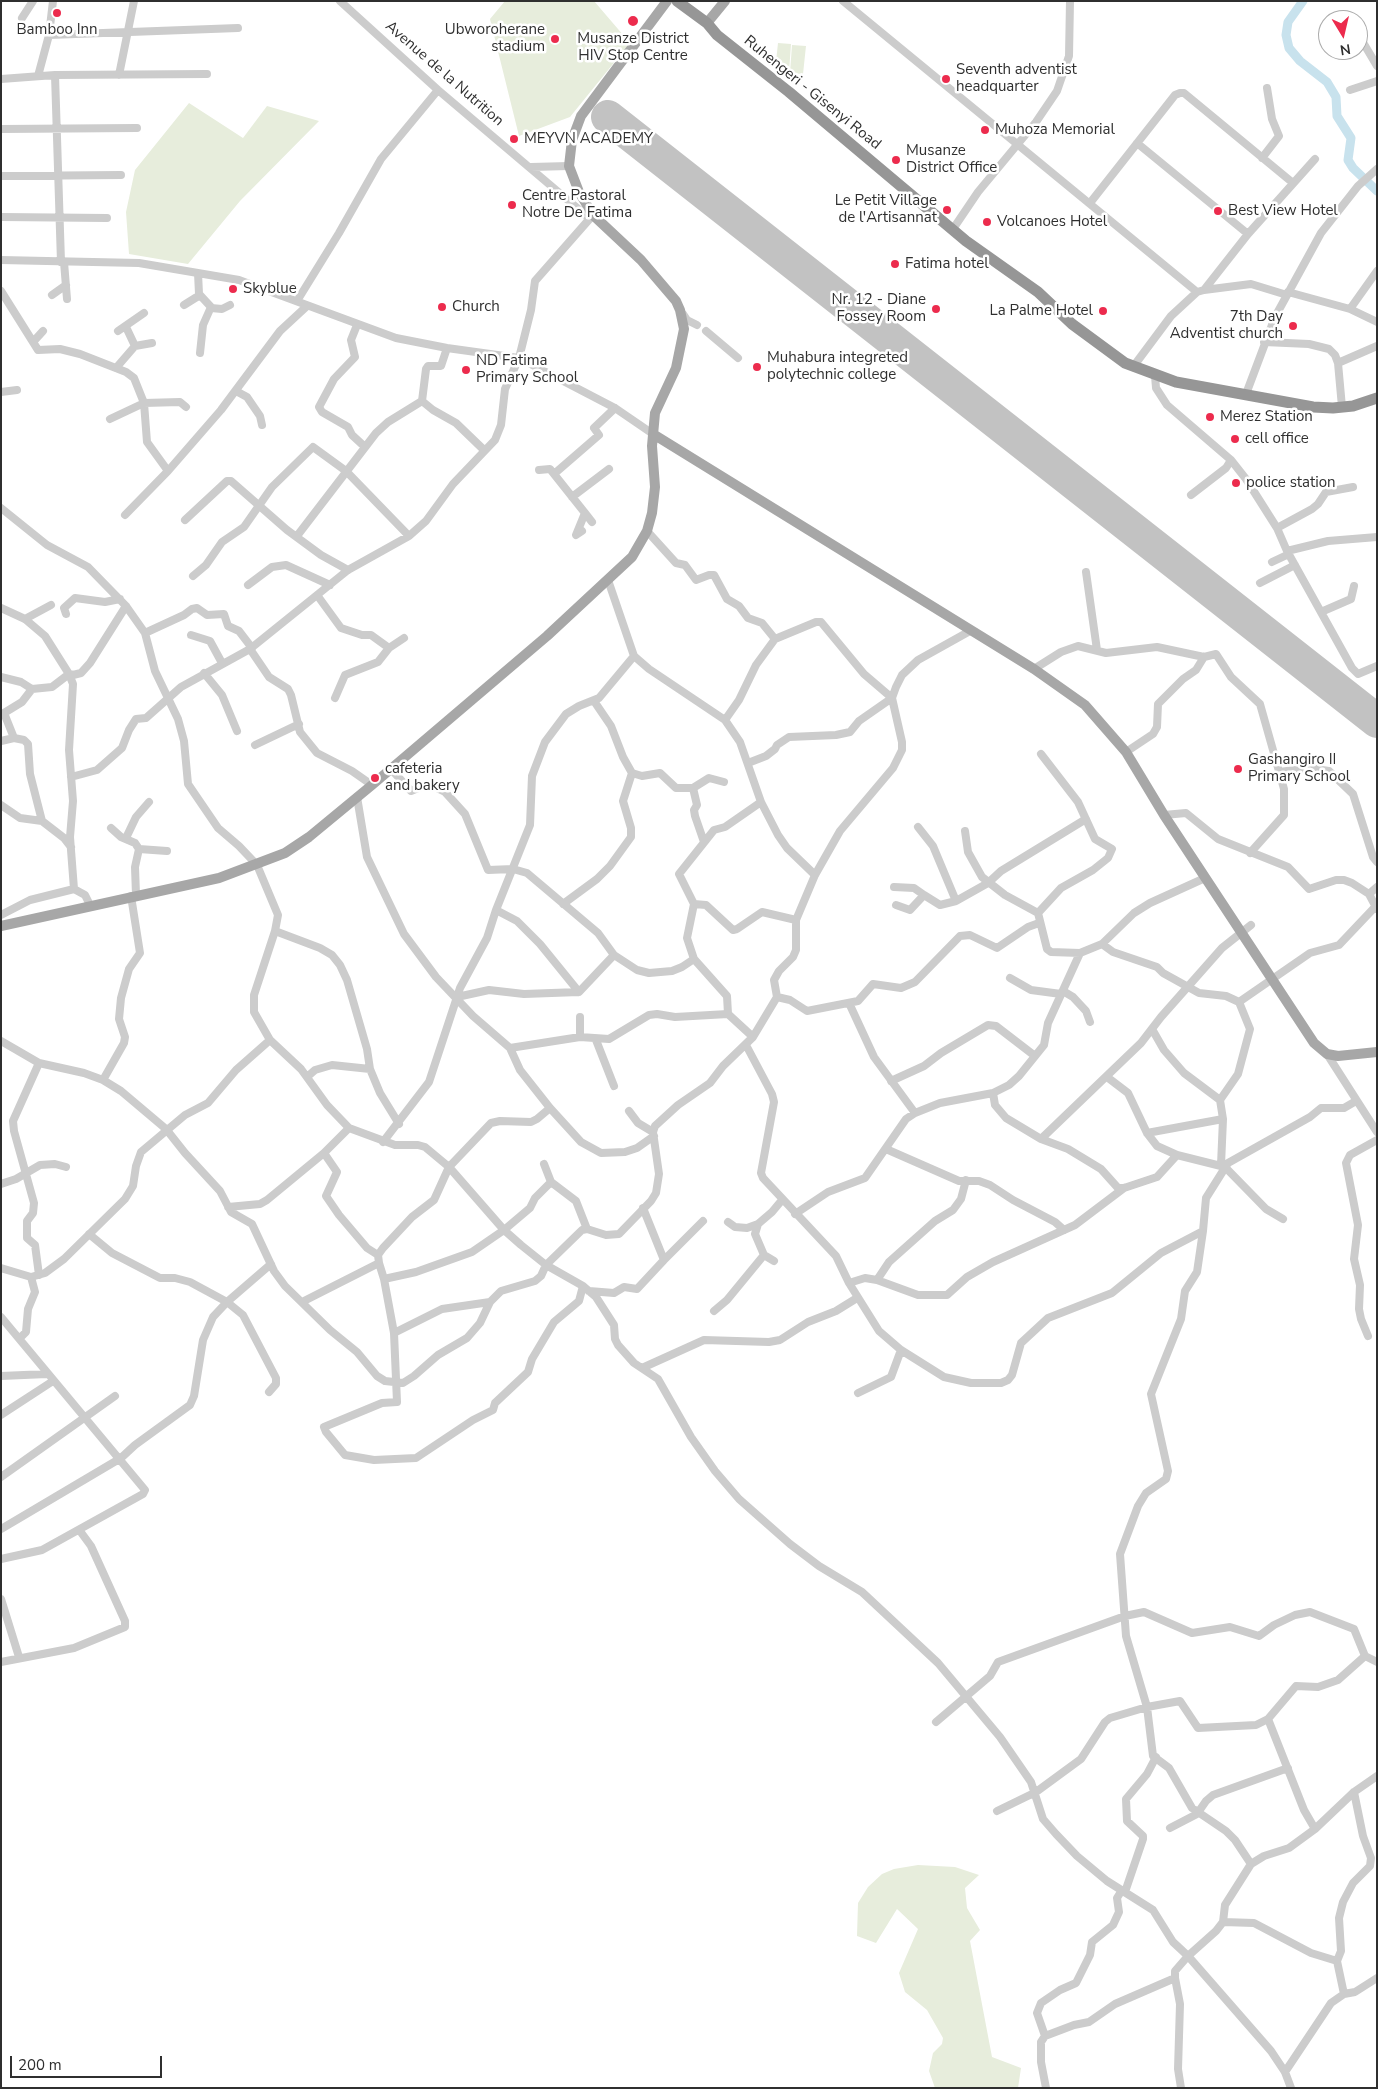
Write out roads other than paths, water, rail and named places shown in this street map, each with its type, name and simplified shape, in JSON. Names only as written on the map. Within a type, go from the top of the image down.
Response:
[{"type":"highway","name":"Ruhengeri - Gisenyi Road","points":[[676,1],[707,23],[717,35],[789,92],[953,229],[1038,292],[1072,324],[1132,367],[1155,376],[1313,407],[1342,407],[1377,398]]},
{"type":"main road","points":[[1,926],[219,878],[257,865],[295,847],[372,786],[547,636],[632,557],[647,531],[652,512],[655,487],[652,446],[655,413],[676,368],[684,329],[680,310],[670,292],[641,260],[591,216],[569,166],[572,140],[581,116],[667,1]]},
{"type":"main road","points":[[707,23],[725,1]]},
{"type":"main road","points":[[654,434],[1034,670],[1089,708],[1126,752],[1164,816],[1314,1043],[1327,1054],[1348,1056],[1377,1052]]},
{"type":"street","points":[[22,18],[33,1]]},
{"type":"street","points":[[38,76],[49,35],[53,1]]},
{"type":"street","points":[[120,75],[134,1]]},
{"type":"street","name":"Avenue de la Nutrition","points":[[340,1],[438,90],[591,216]]},
{"type":"street","points":[[843,1],[1200,291],[1251,284],[1350,309],[1377,322]]},
{"type":"street","points":[[953,229],[962,213],[1045,111],[1064,78],[1070,44],[1070,1]]},
{"type":"street","points":[[49,35],[238,28]]},
{"type":"street","points":[[1368,51],[1377,66]]},
{"type":"street","points":[[1,79],[38,76],[207,74]]},
{"type":"street","points":[[55,76],[60,218],[67,299]]},
{"type":"street","points":[[1350,90],[1377,81]]},
{"type":"street","points":[[1262,158],[1279,136],[1272,119],[1267,88]]},
{"type":"street","points":[[297,301],[340,233],[381,159],[438,90]]},
{"type":"street","points":[[1090,203],[1175,95],[1184,93],[1293,184]]},
{"type":"street","points":[[1,129],[137,128]]},
{"type":"street","points":[[1137,143],[1248,234]]},
{"type":"street","points":[[1132,367],[1171,316],[1200,291],[1248,234],[1315,160]]},
{"type":"street","points":[[531,168],[569,166]]},
{"type":"street","points":[[1246,394],[1264,342],[1287,294],[1321,233],[1358,186],[1377,170]]},
{"type":"street","points":[[1,176],[121,176]]},
{"type":"street","points":[[71,777],[97,770],[122,748],[136,719],[146,718],[168,696],[204,673],[251,648],[348,570],[409,536],[426,521],[454,484],[495,440],[501,425],[505,389],[519,358],[531,310],[535,281],[591,216]]},
{"type":"street","points":[[1,218],[107,218]]},
{"type":"street","points":[[1,260],[139,263],[239,280],[396,338],[447,348],[519,358],[615,408],[654,434]]},
{"type":"street","points":[[1350,309],[1377,272]]},
{"type":"street","points":[[198,273],[200,295],[211,308],[222,309],[230,305]]},
{"type":"street","points":[[52,295],[66,285]]},
{"type":"street","points":[[1,291],[38,350],[42,352],[69,351],[116,368],[134,378],[144,403],[147,442],[168,471]]},
{"type":"street","points":[[184,305],[200,295]]},
{"type":"street","points":[[125,516],[168,471],[236,391],[280,331],[307,306]]},
{"type":"street","points":[[200,353],[203,325],[211,308]]},
{"type":"street","points":[[680,310],[687,320],[697,325]]},
{"type":"street","points":[[135,346],[122,329],[144,313]]},
{"type":"street","points":[[357,325],[351,340],[355,357],[334,379],[319,407],[322,412],[348,427],[352,435],[365,447]]},
{"type":"street","points":[[33,342],[43,331]]},
{"type":"street","points":[[706,331],[738,358]]},
{"type":"street","points":[[1264,342],[1324,348],[1335,355],[1338,363],[1342,407]]},
{"type":"street","points":[[116,368],[135,346],[152,343]]},
{"type":"street","points":[[1338,363],[1377,346]]},
{"type":"street","points":[[422,401],[426,369],[428,366],[441,366],[447,348]]},
{"type":"street","points":[[1155,376],[1156,388],[1167,405],[1231,460],[1246,478],[1277,528],[1288,552],[1352,668],[1358,674],[1377,666]]},
{"type":"street","points":[[1,392],[17,390]]},
{"type":"street","points":[[236,391],[247,397],[260,416],[262,424]]},
{"type":"street","points":[[422,401],[433,410],[456,423],[484,450]]},
{"type":"street","points":[[297,536],[346,470],[388,422],[422,401]]},
{"type":"street","points":[[110,418],[144,403],[180,402],[186,407]]},
{"type":"street","points":[[554,474],[599,435],[594,428],[615,408]]},
{"type":"street","points":[[193,576],[206,565],[222,542],[244,527],[272,487],[310,448],[317,448],[346,470],[409,536]]},
{"type":"street","points":[[1191,495],[1226,468],[1231,460]]},
{"type":"street","points":[[539,470],[550,469],[592,522]]},
{"type":"street","points":[[572,497],[609,469]]},
{"type":"street","points":[[185,520],[227,481],[231,481],[259,507],[321,555],[348,570]]},
{"type":"street","points":[[1277,528],[1312,509],[1326,492],[1353,486]]},
{"type":"street","points":[[1,508],[47,545],[88,567],[120,599],[145,633],[155,671],[168,696],[184,741],[188,784],[218,828],[257,865],[278,915],[275,931],[254,995],[254,1012],[270,1040],[307,1076],[326,1105],[349,1128],[395,1145],[418,1144],[441,1159],[504,1230],[546,1265],[586,1288],[614,1293],[624,1287],[637,1290],[703,1221]]},
{"type":"street","points":[[582,531],[576,535],[585,513]]},
{"type":"street","points":[[647,531],[676,563],[685,565],[696,580],[714,575],[727,598],[739,606],[748,618],[762,623],[775,640]]},
{"type":"street","points":[[1272,562],[1288,552],[1328,541],[1377,537]]},
{"type":"street","points":[[248,585],[272,567],[286,565],[330,585]]},
{"type":"street","points":[[1260,583],[1272,576],[1285,572],[1295,565]]},
{"type":"street","points":[[1086,572],[1097,650]]},
{"type":"street","points":[[608,580],[634,656],[725,720],[740,742],[761,802],[787,848],[815,875]]},
{"type":"street","points":[[1321,612],[1352,599],[1354,586]]},
{"type":"street","points":[[316,595],[341,628],[362,635],[371,635],[389,648]]},
{"type":"street","points":[[66,614],[64,608],[75,598],[105,602],[120,599]]},
{"type":"street","points":[[25,619],[51,605]]},
{"type":"street","points":[[1,677],[21,682],[32,689],[52,687],[69,674],[81,673],[90,663],[112,624],[126,606]]},
{"type":"street","points":[[1,608],[25,619],[45,636],[69,674],[73,692],[69,750],[73,801],[70,836],[73,848],[74,889]]},
{"type":"street","points":[[145,633],[197,608],[207,615],[224,614],[228,626],[239,631],[270,677],[288,689],[300,732],[317,753],[352,771],[372,786]]},
{"type":"street","points":[[1,1041],[39,1063],[84,1073],[103,1080],[120,1091],[166,1129],[220,1191],[233,1214],[252,1224],[271,1264],[286,1286],[357,1352],[377,1376],[395,1383],[403,1382],[414,1376],[438,1355],[467,1338],[480,1322],[490,1302],[502,1291],[535,1281],[541,1276],[546,1265],[582,1230],[587,1229],[606,1235],[619,1234],[656,1193],[658,1158],[654,1134],[655,1126],[678,1105],[703,1089],[752,1037],[777,997],[774,980],[779,970],[793,957],[796,950],[796,920],[815,875],[840,831],[884,780],[902,750],[902,742],[892,698],[864,674],[822,622],[816,622],[775,640],[756,665],[740,700],[725,720]]},
{"type":"street","points":[[748,763],[766,756],[775,749],[776,745],[788,737],[836,735],[850,732],[859,721],[892,698],[902,675],[918,660],[970,631]]},
{"type":"street","points":[[192,636],[210,641],[222,663]]},
{"type":"street","points":[[335,698],[345,675],[378,662],[389,648],[404,638]]},
{"type":"street","points":[[1034,670],[1070,648],[1078,646],[1106,653],[1158,648],[1204,657],[1216,654],[1231,677],[1257,700],[1284,789],[1284,815],[1250,853]]},
{"type":"street","points":[[383,1142],[399,1124],[429,1082],[458,997],[487,938],[496,910],[530,825],[532,776],[545,742],[566,714],[579,706],[594,701],[634,656]]},
{"type":"street","points":[[1126,752],[1153,734],[1157,727],[1158,704],[1184,678],[1196,670],[1204,657]]},
{"type":"street","points":[[204,673],[222,695],[237,731]]},
{"type":"street","points":[[14,738],[4,713],[22,702],[32,689]]},
{"type":"street","points":[[563,904],[597,879],[628,842],[631,828],[624,801],[632,773],[611,726],[594,701]]},
{"type":"street","points":[[255,744],[299,724]]},
{"type":"street","points":[[1,741],[14,738],[24,740],[28,744],[29,768],[42,821]]},
{"type":"street","points":[[1038,913],[1061,888],[1093,870],[1108,858],[1112,849],[1095,839],[1078,802],[1041,754]]},
{"type":"street","points":[[1280,772],[1308,768],[1329,771],[1353,794],[1373,857],[1377,862]]},
{"type":"street","points":[[391,769],[411,792],[428,784],[445,792],[465,814],[488,870],[513,869],[527,873],[598,933],[614,955],[637,970],[649,973],[682,968],[694,959]]},
{"type":"street","points":[[632,773],[642,776],[660,773],[676,788],[693,788],[709,778],[724,782]]},
{"type":"street","points":[[693,788],[697,805],[694,810],[695,816],[704,842]]},
{"type":"street","points":[[358,797],[367,857],[404,934],[426,965],[458,997],[473,1016],[510,1048],[520,1070],[550,1108],[582,1142],[601,1153],[625,1152],[637,1148],[654,1134]]},
{"type":"street","points":[[126,838],[136,817],[149,802]]},
{"type":"street","points":[[752,1037],[728,1014],[727,996],[694,959],[687,938],[694,904],[679,874],[714,830],[724,826],[761,802]]},
{"type":"street","points":[[1,805],[20,818],[42,821],[64,838],[73,848]]},
{"type":"street","points":[[1164,816],[1186,813],[1218,839],[1288,867],[1309,889],[1344,880],[1369,894],[1376,908],[1339,945],[1315,951],[1239,1002]]},
{"type":"street","points":[[894,888],[914,888],[940,905],[956,901],[988,883],[1001,871],[1086,819]]},
{"type":"street","points":[[918,827],[932,846],[956,901]]},
{"type":"street","points":[[111,828],[139,849],[167,851]]},
{"type":"street","points":[[965,831],[968,852],[982,877],[988,883],[1038,913],[1047,949],[1051,952],[1080,953],[1102,944],[1134,914],[1150,903],[1205,878]]},
{"type":"street","points":[[103,1080],[124,1043],[125,1037],[119,1019],[121,998],[129,969],[140,953],[134,896],[135,867],[139,849]]},
{"type":"street","points":[[1369,894],[1377,887]]},
{"type":"street","points":[[1,915],[30,900],[74,889],[84,895],[90,905]]},
{"type":"street","points":[[896,905],[910,910],[924,895]]},
{"type":"street","points":[[694,904],[706,905],[734,930],[737,930],[762,912],[796,920]]},
{"type":"street","points":[[496,910],[517,921],[540,944],[579,992]]},
{"type":"street","points":[[777,997],[790,1000],[807,1011],[849,1004],[858,1001],[873,984],[901,988],[916,982],[960,936],[970,935],[997,948],[1028,927],[1040,923]]},
{"type":"street","points":[[1041,1139],[1107,1077],[1222,948],[1251,925]]},
{"type":"street","points":[[275,931],[320,948],[332,955],[340,965],[347,980],[367,1049],[370,1069],[380,1093],[399,1124]]},
{"type":"street","points":[[1102,944],[1113,952],[1157,967],[1163,973],[1206,995],[1226,996],[1239,1002],[1250,1029],[1238,1074],[1220,1100],[1223,1119],[1223,1166]]},
{"type":"street","points":[[795,1214],[828,1192],[862,1181],[906,1119],[914,1113],[940,1103],[993,1093],[1009,1085],[1019,1076],[1044,1045],[1048,1023],[1080,953]]},
{"type":"street","points":[[458,997],[489,990],[524,994],[579,992],[614,955]]},
{"type":"street","points":[[1010,978],[1031,990],[1062,993],[1073,997],[1086,1011],[1090,1022]]},
{"type":"street","points":[[849,1004],[874,1057],[914,1113]]},
{"type":"street","points":[[510,1048],[580,1036],[596,1040],[609,1039],[649,1015],[697,1017],[728,1014]]},
{"type":"street","points":[[580,1017],[580,1036]]},
{"type":"street","points":[[891,1081],[924,1066],[934,1060],[940,1053],[988,1025],[996,1026],[1035,1056]]},
{"type":"street","points":[[1152,1028],[1164,1050],[1184,1073],[1220,1100]]},
{"type":"street","points":[[1,1268],[35,1276],[64,1259],[125,1199],[133,1186],[141,1152],[166,1129],[185,1115],[208,1103],[236,1070],[270,1040]]},
{"type":"street","points":[[596,1040],[614,1086]]},
{"type":"street","points":[[746,1045],[772,1094],[774,1110],[761,1173],[763,1178],[836,1256],[849,1283],[879,1331],[901,1350],[944,1377],[971,1383],[1001,1383],[1012,1375],[1021,1343],[1048,1318],[1112,1293],[1161,1253],[1203,1231]]},
{"type":"street","points":[[1327,1054],[1377,1132]]},
{"type":"street","points":[[20,1338],[26,1332],[28,1309],[35,1292],[35,1245],[27,1238],[28,1221],[34,1208],[14,1131],[13,1120],[39,1063]]},
{"type":"street","points":[[307,1076],[315,1070],[332,1065],[370,1069]]},
{"type":"street","points":[[1107,1077],[1128,1093],[1147,1133],[1157,1146],[1177,1155],[1223,1166],[1266,1209],[1284,1219]]},
{"type":"street","points":[[993,1093],[995,1105],[999,1112],[1041,1139],[1068,1149],[1101,1169],[1118,1188],[1124,1188],[1157,1177],[1177,1155]]},
{"type":"street","points":[[1251,1864],[1235,1840],[1226,1831],[1197,1814],[1169,1768],[1156,1757],[1152,1750],[1147,1707],[1126,1636],[1120,1554],[1138,1506],[1146,1493],[1166,1479],[1168,1472],[1151,1394],[1181,1319],[1184,1291],[1197,1272],[1206,1198],[1223,1166],[1228,1162],[1310,1117],[1321,1108],[1344,1108],[1356,1101]]},
{"type":"street","points":[[550,1108],[541,1117],[531,1122],[500,1121],[491,1123],[449,1167],[434,1200],[412,1217],[382,1248],[379,1259],[394,1333],[397,1402],[382,1403],[324,1427],[336,1446],[345,1455],[374,1460],[416,1458],[473,1420],[494,1410],[495,1403],[528,1372],[532,1359],[554,1322],[579,1301],[586,1288]]},
{"type":"street","points":[[629,1111],[638,1123],[654,1134]]},
{"type":"street","points":[[1147,1133],[1223,1119]]},
{"type":"street","points":[[228,1207],[260,1204],[267,1200],[324,1153],[349,1128]]},
{"type":"street","points":[[1368,1336],[1360,1319],[1360,1285],[1354,1259],[1358,1225],[1346,1163],[1350,1155],[1377,1140]]},
{"type":"street","points":[[886,1149],[959,1181],[979,1181],[990,1185],[1013,1200],[1055,1222],[1064,1230]]},
{"type":"street","points":[[324,1153],[337,1172],[326,1196],[339,1215],[379,1259]]},
{"type":"street","points":[[1,1184],[46,1163],[66,1167]]},
{"type":"street","points":[[544,1164],[551,1182],[576,1201],[587,1229]]},
{"type":"street","points":[[877,1280],[889,1262],[935,1220],[954,1210],[961,1199],[966,1180]]},
{"type":"street","points":[[384,1279],[416,1272],[472,1252],[504,1230],[530,1208],[535,1198],[551,1182]]},
{"type":"street","points":[[849,1283],[865,1278],[877,1280],[918,1295],[947,1295],[967,1277],[993,1262],[1075,1225],[1124,1188]]},
{"type":"street","points":[[728,1222],[735,1227],[747,1228],[758,1224],[782,1200]]},
{"type":"street","points":[[643,1208],[664,1260]]},
{"type":"street","points":[[758,1224],[755,1234],[764,1255],[774,1262]]},
{"type":"street","points":[[89,1234],[112,1253],[160,1278],[175,1278],[190,1282],[228,1302],[243,1315],[276,1378],[276,1384],[269,1392]]},
{"type":"street","points":[[714,1311],[727,1300],[764,1255]]},
{"type":"street","points":[[302,1302],[379,1259]]},
{"type":"street","points":[[1,1529],[121,1458],[135,1445],[190,1405],[194,1396],[203,1340],[213,1317],[271,1264]]},
{"type":"street","points":[[586,1288],[611,1318],[618,1345],[642,1368],[658,1379],[691,1437],[715,1471],[745,1504],[790,1544],[862,1592],[938,1663],[1000,1737],[1036,1792],[1044,1819],[1056,1834],[1077,1856],[1107,1881],[1154,1910],[1173,1942],[1188,1956],[1256,2033],[1285,2072],[1291,2088]]},
{"type":"street","points":[[642,1368],[704,1340],[769,1342],[780,1340],[808,1322],[836,1311],[858,1298]]},
{"type":"street","points":[[394,1333],[442,1309],[490,1302]]},
{"type":"street","points":[[1,1559],[42,1550],[80,1531],[143,1494],[144,1486],[47,1374],[20,1338],[3,1321]]},
{"type":"street","points":[[858,1392],[891,1377],[901,1350]]},
{"type":"street","points":[[1,1376],[47,1374]]},
{"type":"street","points":[[1,1415],[53,1381]]},
{"type":"street","points":[[1,1477],[115,1396]]},
{"type":"street","points":[[1,1662],[19,1657],[74,1648],[125,1627],[125,1621],[91,1546],[80,1531]]},
{"type":"street","points":[[2,1603],[19,1657]]},
{"type":"street","points":[[936,1722],[990,1676],[998,1662],[1124,1616],[1150,1613],[1192,1633],[1230,1627],[1259,1636],[1274,1625],[1295,1615],[1310,1612],[1354,1629],[1365,1656],[1377,1662]]},
{"type":"street","points":[[997,1811],[1036,1792],[1080,1759],[1105,1722],[1110,1718],[1147,1707],[1180,1701],[1198,1728],[1256,1725],[1268,1719],[1296,1686],[1318,1687],[1338,1680],[1365,1656]]},
{"type":"street","points":[[1268,1719],[1304,1810],[1315,1828]]},
{"type":"street","points":[[1045,2036],[1037,2013],[1041,2003],[1060,1990],[1076,1983],[1090,1954],[1092,1942],[1113,1924],[1119,1912],[1117,1898],[1124,1891],[1143,1839],[1143,1836],[1127,1821],[1126,1799],[1147,1774],[1156,1757]]},
{"type":"street","points":[[1170,1828],[1197,1814],[1206,1801],[1218,1792],[1288,1768]]},
{"type":"street","points":[[1182,2088],[1178,2069],[1180,2004],[1175,1971],[1223,1922],[1225,1905],[1251,1864],[1264,1856],[1289,1848],[1315,1828],[1354,1792],[1377,1776]]},
{"type":"street","points":[[1344,1994],[1337,1960],[1341,1951],[1339,1918],[1343,1902],[1352,1883],[1370,1866],[1371,1858],[1354,1792]]},
{"type":"street","points":[[1223,1922],[1254,1923],[1311,1953],[1337,1960]]},
{"type":"street","points":[[1046,2088],[1041,2062],[1042,2042],[1045,2036],[1074,2024],[1089,2022],[1115,2004],[1175,1978]]},
{"type":"street","points":[[1285,2072],[1331,2003],[1344,1994],[1355,1992],[1377,1978]]},
{"type":"waterway","points":[[1303,1],[1288,22],[1286,35],[1289,48],[1300,61],[1327,82],[1336,97],[1337,116],[1351,138],[1348,160],[1353,168],[1377,191]]},
{"type":"place","name":"Bamboo Inn","points":[[57,13]]},
{"type":"place","name":"Musanze District HIV Stop Centre","points":[[633,21]]},
{"type":"place","name":"Ubworoherane stadium","points":[[555,39]]},
{"type":"place","name":"Seventh adventist headquarter","points":[[946,79]]},
{"type":"place","name":"Muhoza Memorial","points":[[985,130]]},
{"type":"place","name":"MEYVN ACADEMY","points":[[514,139]]},
{"type":"place","name":"Musanze District Office","points":[[896,160]]},
{"type":"place","name":"Centre Pastoral Notre De Fatima","points":[[512,205]]},
{"type":"place","name":"Le Petit Village de l'Artisannat","points":[[947,210]]},
{"type":"place","name":"Best View Hotel","points":[[1218,211]]},
{"type":"place","name":"Volcanoes Hotel","points":[[987,222]]},
{"type":"place","name":"Fatima hotel","points":[[895,264]]},
{"type":"place","name":"Skyblue","points":[[233,289]]},
{"type":"place","name":"Church","points":[[442,307]]},
{"type":"place","name":"Nr. 12 - Diane Fossey Room","points":[[936,309]]},
{"type":"place","name":"La Palme Hotel","points":[[1103,311]]},
{"type":"place","name":"7th Day Adventist church","points":[[1293,326]]},
{"type":"place","name":"Muhabura integreted polytechnic college","points":[[757,367]]},
{"type":"place","name":"ND Fatima Primary School","points":[[466,370]]},
{"type":"place","name":"Merez Station","points":[[1210,417]]},
{"type":"place","name":"cell office","points":[[1235,439]]},
{"type":"place","name":"police station","points":[[1236,483]]},
{"type":"place","name":"Gashangiro II Primary School","points":[[1238,769]]},
{"type":"place","name":"cafeteria and bakery","points":[[375,778]]}]
